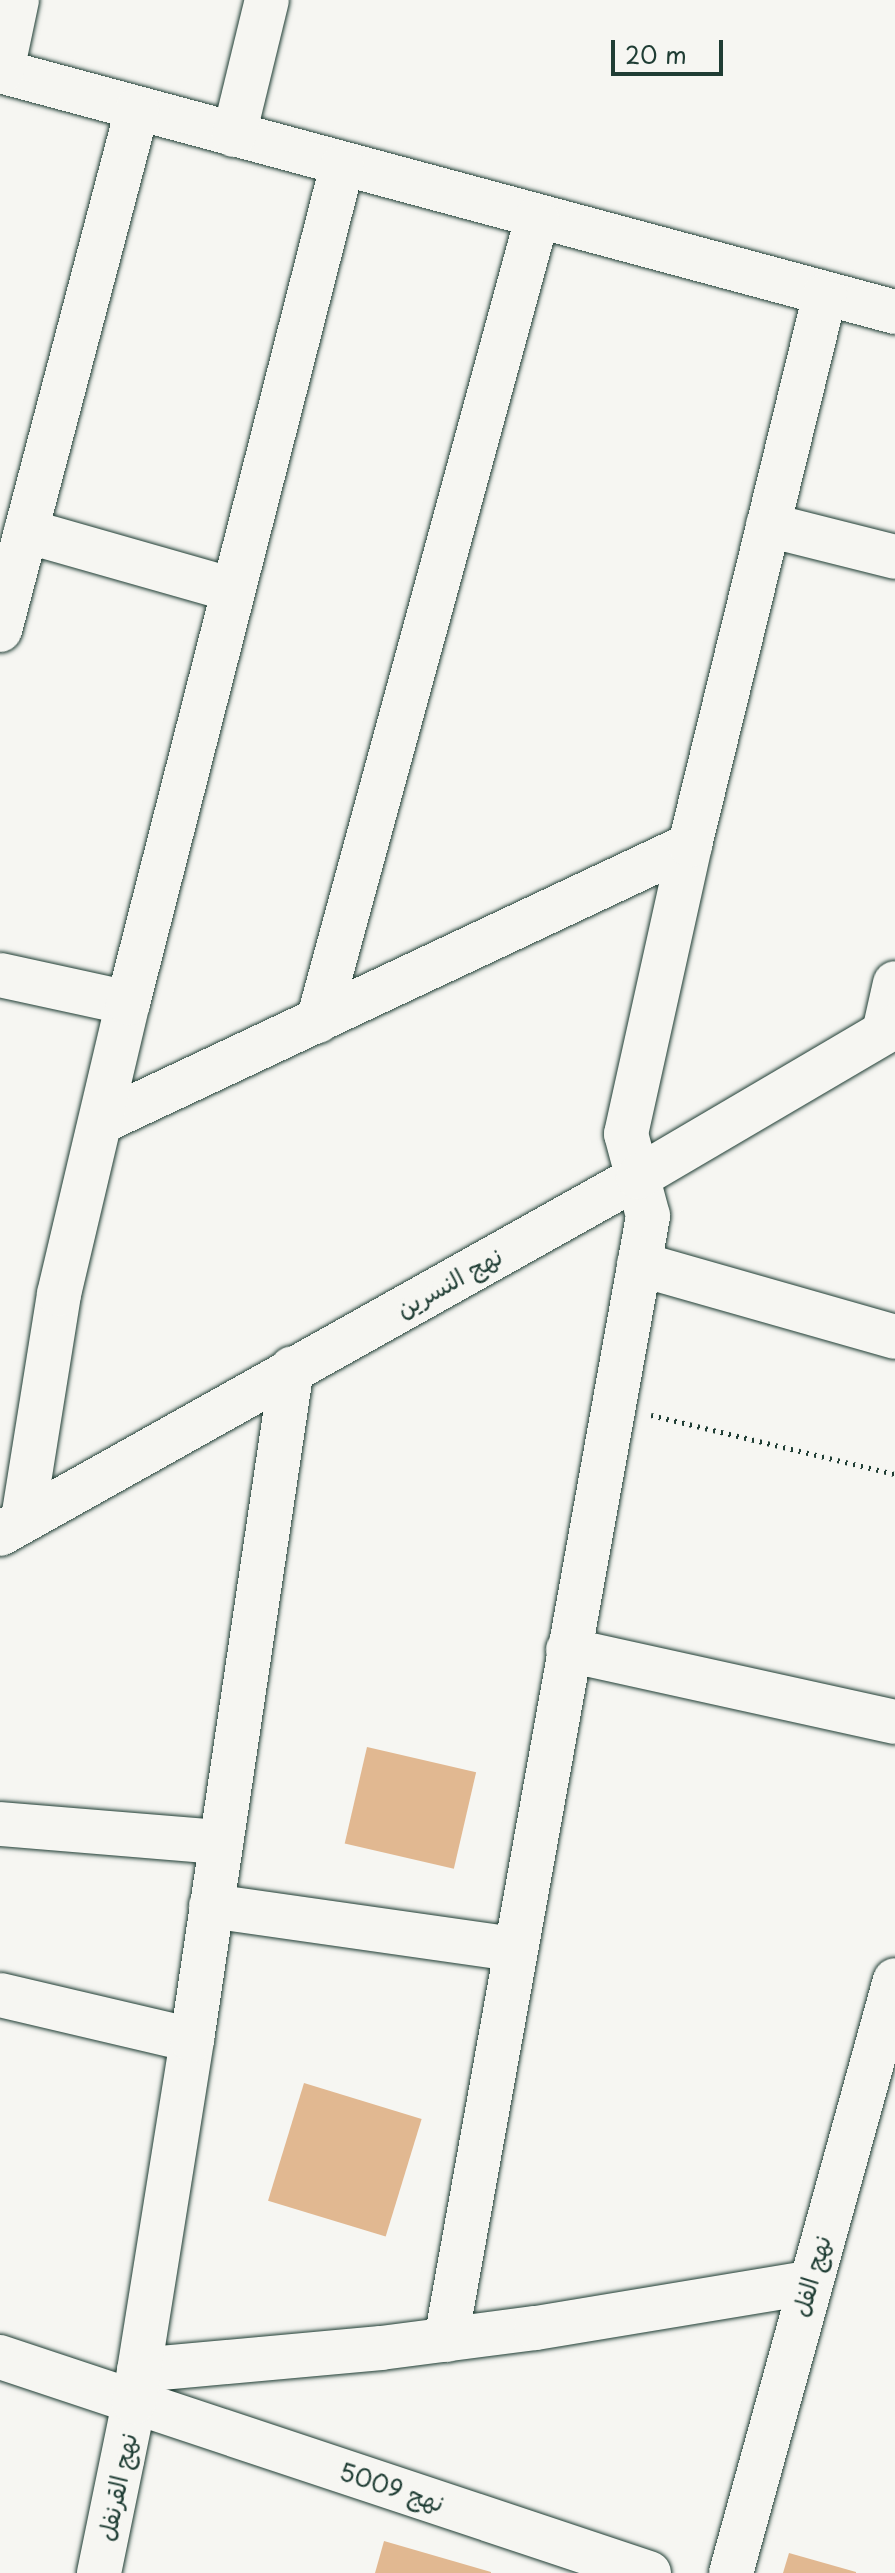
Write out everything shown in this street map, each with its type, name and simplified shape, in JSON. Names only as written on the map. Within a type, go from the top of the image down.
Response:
[{"type":"street","points":[[17,0],[1,71],[342,166],[895,312]]},
{"type":"street","points":[[234,135],[267,0]]},
{"type":"street","points":[[0,630],[137,110]]},
{"type":"street","points":[[12,1526],[59,1294],[128,1003],[342,166]]},
{"type":"street","points":[[318,1021],[537,218]]},
{"type":"street","points":[[446,2340],[611,1406],[648,1216],[626,1134],[690,845],[825,294]]},
{"type":"street","points":[[768,525],[895,557]]},
{"type":"street","points":[[26,531],[233,590]]},
{"type":"street","points":[[101,1122],[690,845]]},
{"type":"street","points":[[0,975],[128,1003]]},
{"type":"street","points":[[890,1029],[895,983]]},
{"type":"street","name":"نهج النسرين","points":[[12,1526],[638,1177],[890,1029]]},
{"type":"street","points":[[639,1264],[895,1337]]},
{"type":"street","name":"نهج القرنفل","points":[[99,2573],[137,2386],[292,1368]]},
{"type":"street","points":[[568,1650],[895,1722]]},
{"type":"street","points":[[0,1824],[221,1842]]},
{"type":"street","points":[[211,1906],[515,1949]]},
{"type":"street","name":"نهج الفل","points":[[731,2573],[808,2283],[888,2038],[895,1980]]},
{"type":"street","points":[[0,1995],[192,2040]]},
{"type":"street","points":[[137,2386],[808,2283]]},
{"type":"street","name":"نهج 5009","points":[[0,2357],[137,2386],[649,2573]]},
{"type":"path","points":[[611,1406],[895,1474]]},
{"type":"building","points":[[367,1747],[476,1772],[454,1869],[345,1843]]},
{"type":"building","points":[[304,2083],[422,2119],[386,2237],[268,2201]]},
{"type":"building","points":[[384,2541],[491,2572],[491,2573],[375,2573]]},
{"type":"building","points":[[789,2553],[856,2572],[856,2573],[783,2573]]}]
